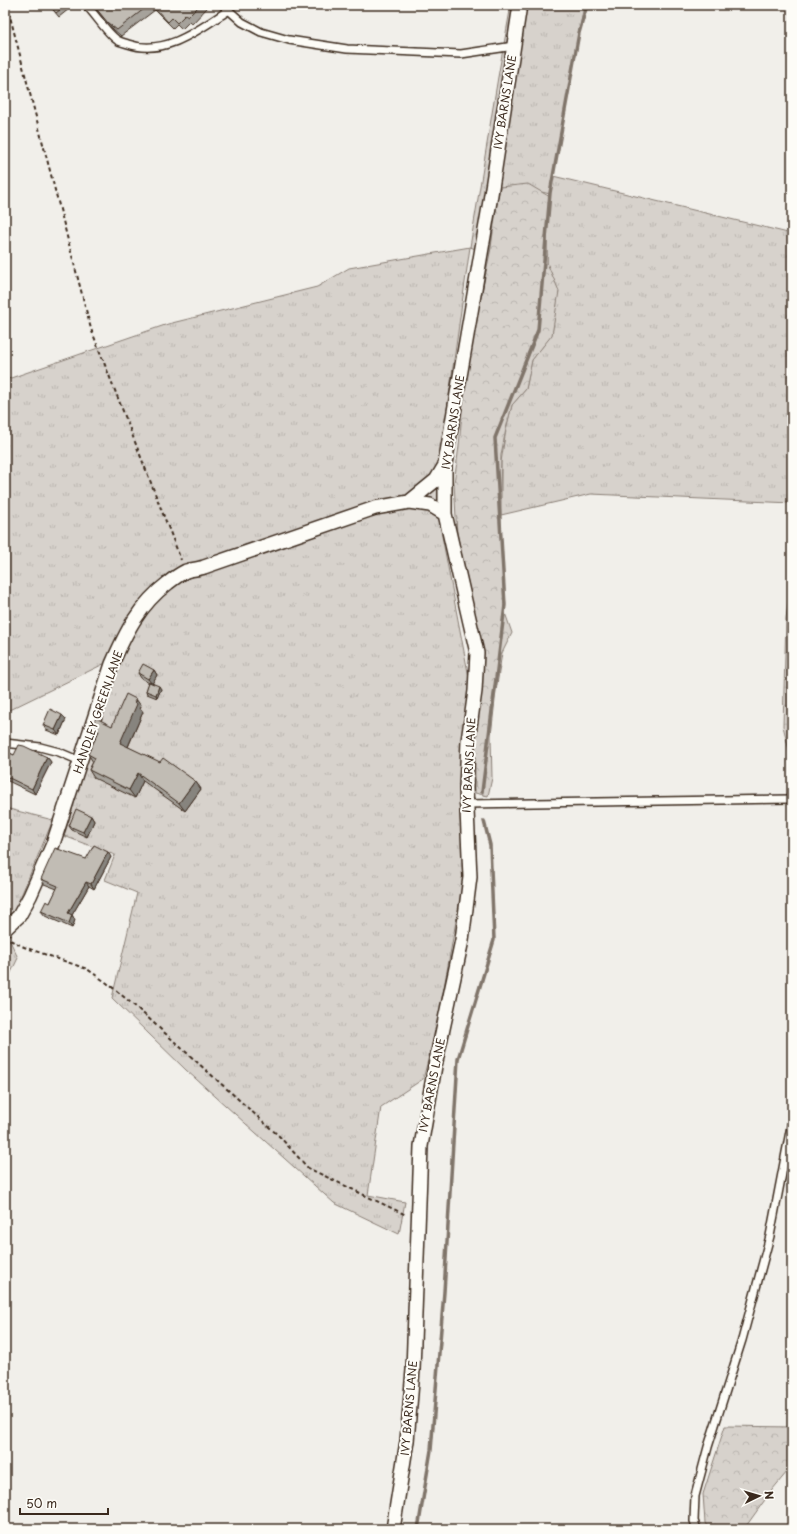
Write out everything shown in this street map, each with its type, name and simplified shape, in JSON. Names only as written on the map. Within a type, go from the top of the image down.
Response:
[{"type":"street","name":"IVY BARNS LANE","points":[[393,1529],[408,1441],[413,1378],[421,1146],[435,1066],[462,940],[470,877],[467,804],[468,742],[474,691],[476,654],[445,514],[445,464],[490,201],[520,5]]},
{"type":"street","name":"HANDLEY GREEN LANE","points":[[409,502],[436,480],[445,464]]},
{"type":"street","name":"HANDLEY GREEN LANE","points":[[5,929],[19,916],[30,896],[53,844],[112,664],[129,629],[141,609],[156,592],[186,571],[204,568],[375,508],[409,502],[430,505],[445,514]]},
{"type":"lane","points":[[86,5],[117,40],[148,48],[165,46],[188,36],[226,7],[242,22],[261,32],[289,40],[347,49],[461,54],[514,46]]},
{"type":"lane","points":[[5,743],[40,746],[80,761]]},
{"type":"lane","points":[[467,804],[792,799]]},
{"type":"lane","points":[[697,1529],[694,1521],[695,1496],[708,1447],[742,1340],[770,1236],[792,1121]]},
{"type":"path","points":[[7,5],[91,329],[186,571]]},
{"type":"path","points":[[5,938],[87,969],[136,1007],[279,1136],[308,1168],[418,1221]]},
{"type":"green space","points":[[511,5],[584,5],[553,176],[792,234],[792,503],[591,494],[501,515],[501,462],[506,429],[512,405],[526,389],[532,360],[552,334],[558,291],[547,263],[547,232],[550,194],[525,188],[500,187],[490,254],[470,247]]},
{"type":"green space","points":[[528,184],[550,197],[547,232],[547,263],[559,291],[552,335],[532,360],[526,389],[512,405],[501,455],[500,491],[504,610],[512,633],[502,653],[496,691],[491,736],[492,778],[488,796],[475,793],[475,744],[481,688],[480,646],[470,591],[457,534],[454,483],[466,369],[491,248],[500,187]]},
{"type":"green space","points":[[470,247],[440,459],[442,536],[470,683],[459,798],[464,877],[437,1026],[423,1079],[381,1107],[368,1195],[405,1202],[399,1234],[334,1203],[186,1070],[112,998],[137,893],[105,880],[115,855],[64,836],[88,757],[122,655],[5,712],[5,380],[168,324],[317,287],[349,268]]},
{"type":"green space","points":[[792,578],[792,767],[783,726],[786,618]]},
{"type":"green space","points":[[5,808],[53,820],[15,910],[5,919]]},
{"type":"green space","points":[[5,930],[18,958],[5,985]]},
{"type":"green space","points":[[725,1426],[792,1427],[792,1466],[772,1490],[744,1529],[709,1529],[705,1523],[703,1494]]},
{"type":"building","points":[[49,5],[66,5],[56,13]]},
{"type":"building","points":[[149,5],[117,30],[108,23],[94,6]]},
{"type":"building","points":[[152,5],[200,5],[188,17],[185,15],[177,23],[172,18],[168,22]]},
{"type":"building","points":[[143,664],[154,670],[148,679],[138,673]]},
{"type":"building","points":[[149,682],[159,686],[156,695],[146,691]]},
{"type":"building","points":[[126,694],[136,699],[134,702],[137,704],[120,743],[160,762],[163,758],[195,781],[179,803],[138,773],[129,790],[89,770],[95,758],[88,754],[99,731],[91,727],[96,718],[112,726]]},
{"type":"building","points":[[50,709],[62,715],[55,730],[43,725]]},
{"type":"building","points":[[19,745],[47,757],[32,789],[5,776],[5,751],[14,755]]},
{"type":"building","points":[[76,809],[91,816],[83,832],[69,826]]},
{"type":"building","points":[[94,845],[108,852],[91,884],[86,882],[68,913],[72,915],[69,923],[41,911],[46,901],[50,903],[58,886],[41,879],[55,848],[86,859]]},
{"type":"waterway","points":[[482,792],[505,605],[495,438],[538,330],[550,193],[579,33],[587,5]]},
{"type":"waterway","points":[[418,1529],[431,1450],[444,1292],[458,1059],[494,940],[490,845],[484,821]]}]
